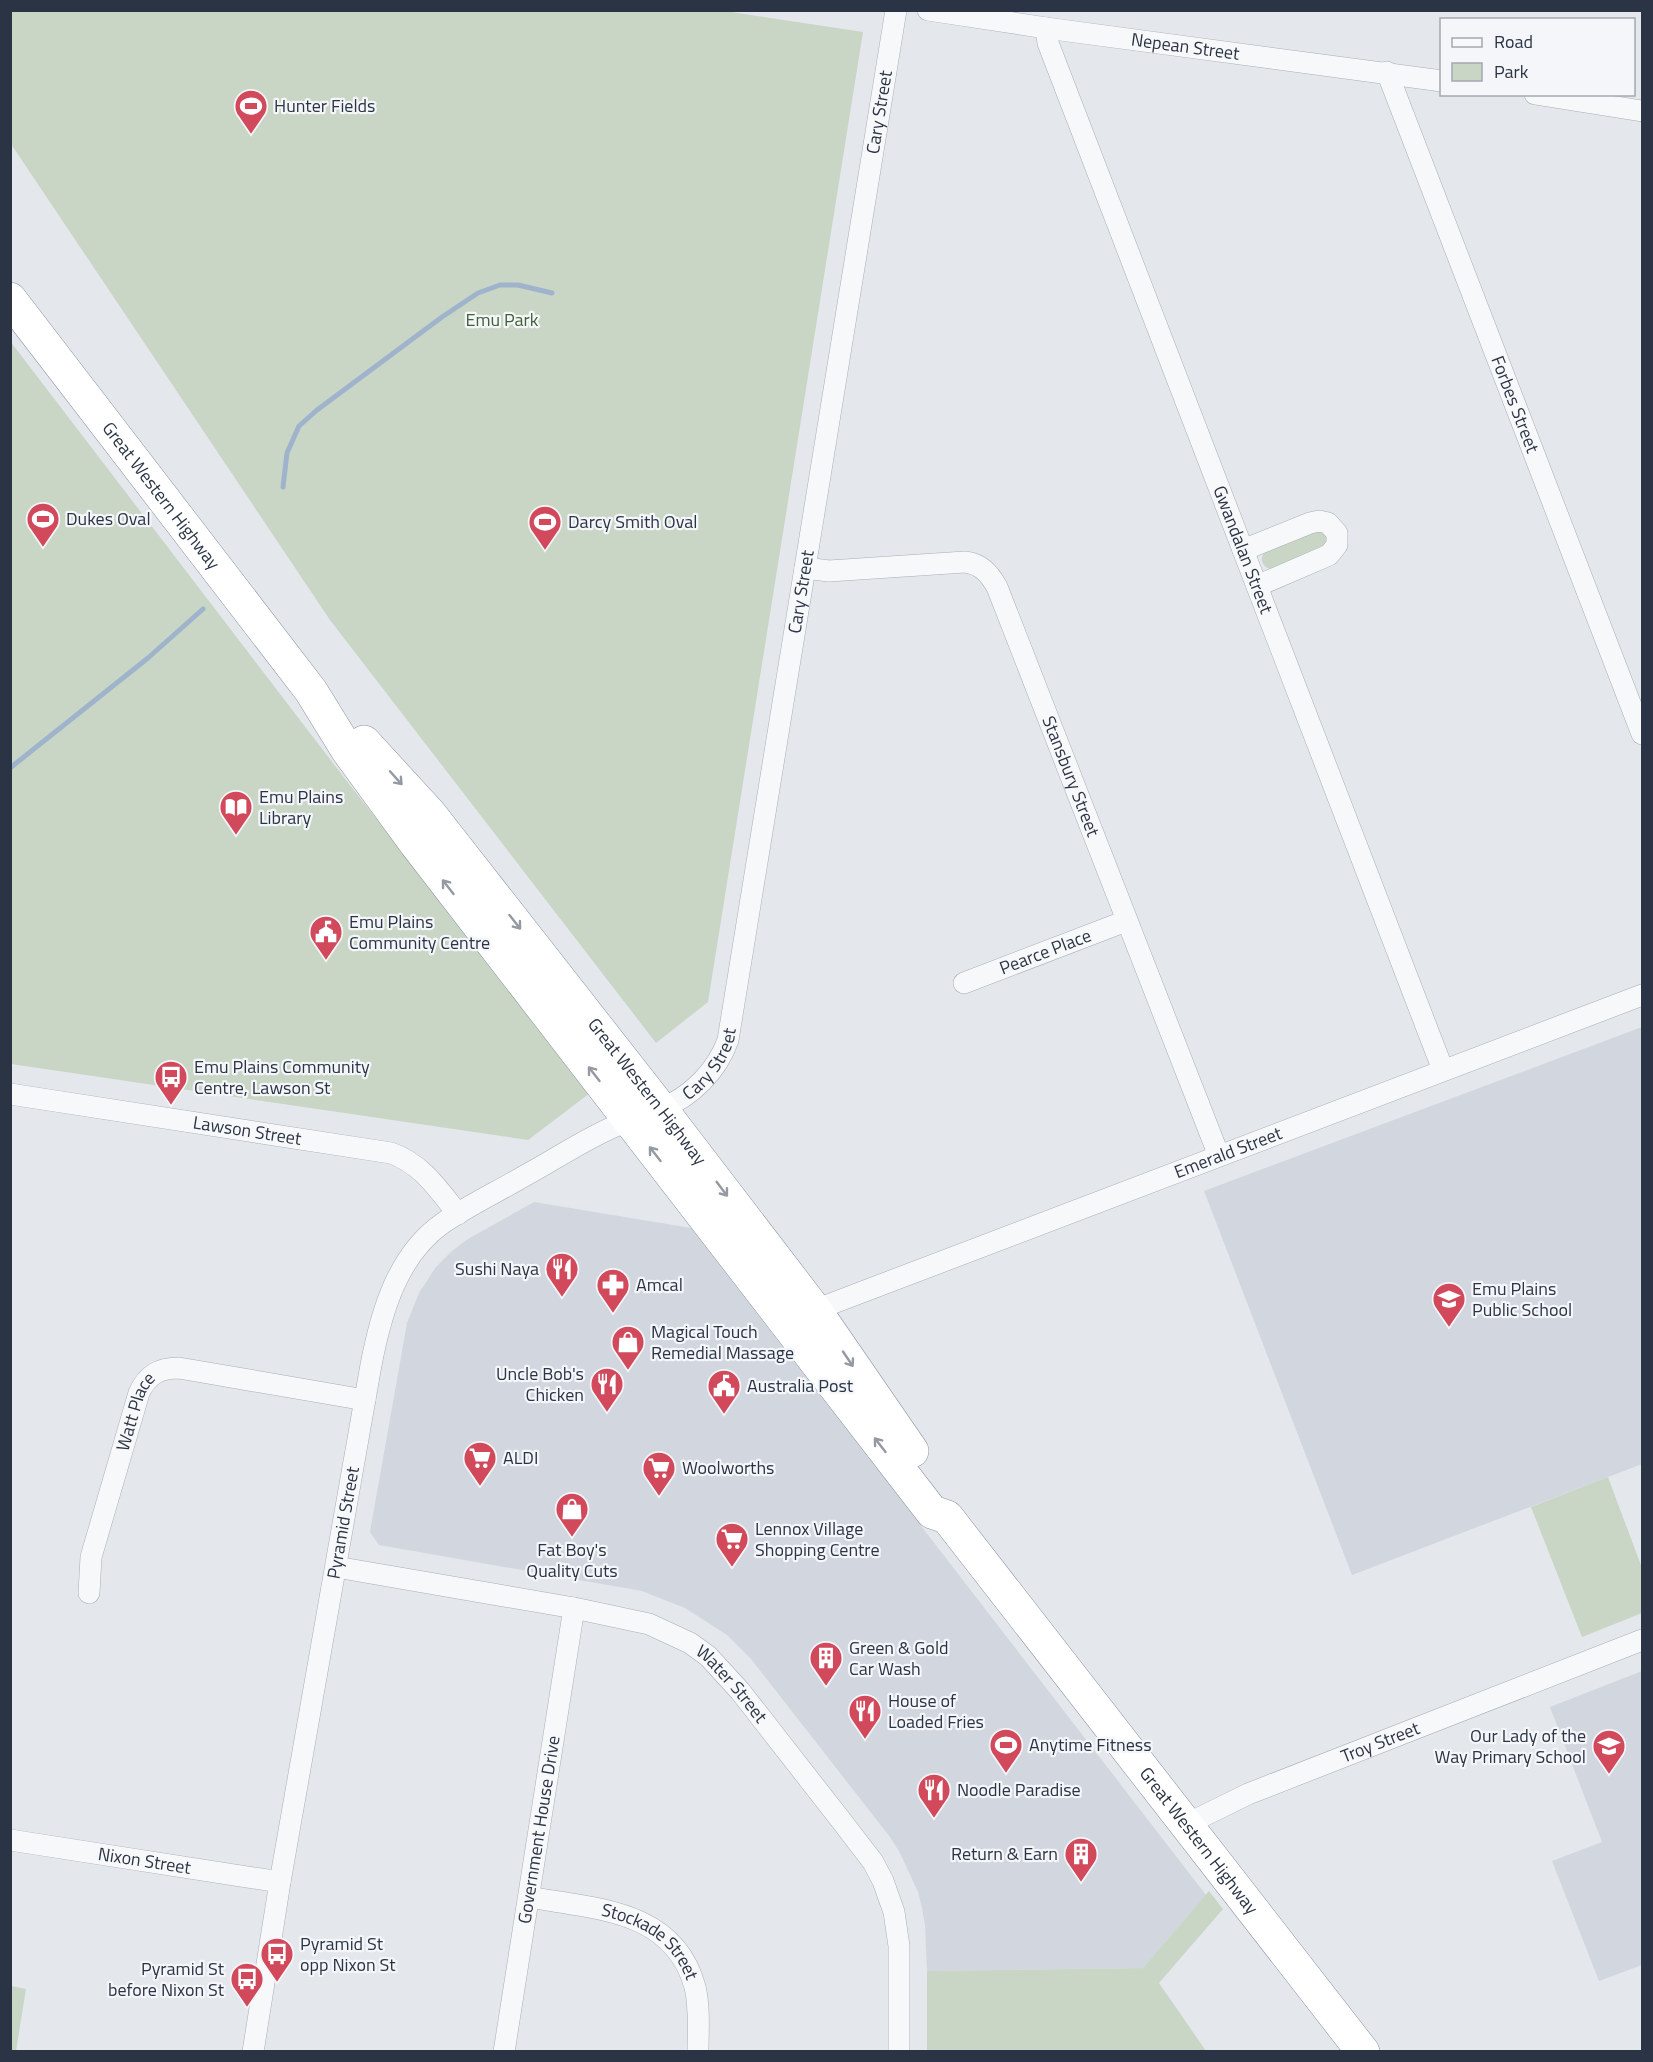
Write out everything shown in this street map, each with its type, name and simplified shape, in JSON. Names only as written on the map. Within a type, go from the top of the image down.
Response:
[{"type":"highway","name":"Great Western Highway","points":[[10,299],[311,691],[348,751],[416,844],[932,1512],[947,1517],[1363,2052]]},
{"type":"highway","name":"Great Western Highway","points":[[311,691],[361,739],[430,814],[661,1109],[815,1310],[947,1502],[947,1517]]},
{"type":"street","name":"Cary Street","points":[[630,1120],[661,1109],[689,1093],[701,1083],[718,1062],[728,1040],[897,10]]},
{"type":"street","name":"Nepean Street","points":[[934,11],[1440,81]]},
{"type":"street","name":"Gwandalan Street","points":[[1046,28],[1047,42],[1443,1070]]},
{"type":"street","name":"Forbes Street","points":[[1387,72],[1642,734]]},
{"type":"street","points":[[1548,96],[1642,111]]},
{"type":"street","points":[[1243,550],[1315,521],[1328,523],[1337,533],[1337,546],[1329,555],[1257,586]]},
{"type":"street","name":"Stansbury Street","points":[[806,568],[829,571],[965,562],[978,565],[986,571],[997,587],[1219,1156]]},
{"type":"street","name":"Pearce Place","points":[[964,983],[1126,921]]},
{"type":"street","name":"Emerald Street","points":[[815,1310],[1642,995]]},
{"type":"street","name":"Lawson Street","points":[[10,1094],[391,1153],[414,1163],[426,1174],[458,1214]]},
{"type":"street","name":"Pyramid Street","points":[[253,2052],[280,1882],[377,1332],[388,1298],[402,1270],[433,1231],[458,1214],[612,1127],[630,1120]]},
{"type":"street","name":"Watt Place","points":[[89,1593],[92,1557],[139,1393],[150,1376],[162,1369],[179,1368],[365,1401]]},
{"type":"street","name":"Water Street","points":[[336,1567],[574,1608],[649,1624],[690,1643],[708,1656],[740,1691],[861,1846],[883,1881],[897,1923],[900,1959],[899,2052]]},
{"type":"street","name":"Government House Drive","points":[[504,2052],[574,1608]]},
{"type":"street","name":"Troy Street","points":[[1186,1824],[1248,1794],[1642,1640]]},
{"type":"street","name":"Nixon Street","points":[[10,1840],[280,1882]]},
{"type":"street","name":"Stockade Street","points":[[529,1897],[630,1916],[656,1929],[667,1939],[679,1953],[695,1987],[698,2004],[698,2052]]},
{"type":"shaded area","name":"Emu Plains Public School","points":[[1642,1027],[1642,1464],[1352,1575],[1204,1191]]},
{"type":"shaded area","name":"Lennox Village Shopping Centre","points":[[534,1202],[691,1228],[1206,1895],[1143,1968],[927,1971],[922,1908],[918,1892],[900,1853],[890,1837],[751,1659],[727,1635],[685,1608],[642,1591],[379,1545],[370,1532],[407,1323],[419,1293],[436,1267],[452,1251],[468,1239]]},
{"type":"shaded area","name":"Our Lady of the Way Primary School","points":[[1642,1671],[1642,1965],[1599,1981],[1552,1861],[1602,1842],[1550,1707]]},
{"type":"green space","name":"Emu Park","points":[[11,11],[725,11],[863,32],[708,1002],[656,1043],[330,620],[11,144]]},
{"type":"green space","points":[[10,341],[339,771],[590,1093],[528,1140],[11,1064]]},
{"type":"green space","points":[[1318,531],[1326,534],[1327,546],[1271,569],[1264,565],[1262,557],[1265,551]]},
{"type":"green space","points":[[1608,1477],[1642,1568],[1642,1613],[1582,1637],[1531,1507]]},
{"type":"green space","points":[[1209,1891],[1223,1909],[1159,1983],[1206,2051],[927,2051],[927,1971],[1143,1968]]},
{"type":"green space","points":[[11,1986],[26,1989],[16,2051],[11,2051]]},
{"type":"waterway","points":[[283,487],[287,453],[299,426],[317,410],[442,317],[478,293],[500,285],[518,285],[552,293]]},
{"type":"waterway","points":[[10,768],[148,658],[203,609]]},
{"type":"place","name":"Hunter Fields","points":[[251,135]]},
{"type":"place","name":"Dukes Oval","points":[[43,548]]},
{"type":"place","name":"Darcy Smith Oval","points":[[545,551]]},
{"type":"place","name":"Emu Plains Library","points":[[236,836]]},
{"type":"place","name":"Emu Plains Community Centre","points":[[326,961]]},
{"type":"place","name":"Emu Plains Community Centre, Lawson St","points":[[171,1106]]},
{"type":"place","name":"Sushi Naya","points":[[562,1298]]},
{"type":"place","name":"Amcal","points":[[613,1314]]},
{"type":"place","name":"Emu Plains Public School","points":[[1449,1328]]},
{"type":"place","name":"Magical Touch Remedial Massage","points":[[628,1371]]},
{"type":"place","name":"Uncle Bob's Chicken","points":[[607,1413]]},
{"type":"place","name":"Australia Post","points":[[724,1415]]},
{"type":"place","name":"ALDI","points":[[480,1487]]},
{"type":"place","name":"Woolworths","points":[[659,1497]]},
{"type":"place","name":"Fat Boy's Quality Cuts","points":[[572,1538]]},
{"type":"place","name":"Lennox Village Shopping Centre","points":[[732,1568]]},
{"type":"place","name":"Green & Gold Car Wash","points":[[826,1687]]},
{"type":"place","name":"House of Loaded Fries","points":[[865,1740]]},
{"type":"place","name":"Anytime Fitness","points":[[1006,1774]]},
{"type":"place","name":"Our Lady of the Way Primary School","points":[[1609,1775]]},
{"type":"place","name":"Noodle Paradise","points":[[934,1819]]},
{"type":"place","name":"Return & Earn","points":[[1081,1883]]},
{"type":"place","name":"Pyramid St opp Nixon St","points":[[277,1983]]},
{"type":"place","name":"Pyramid St before Nixon St","points":[[247,2008]]}]
